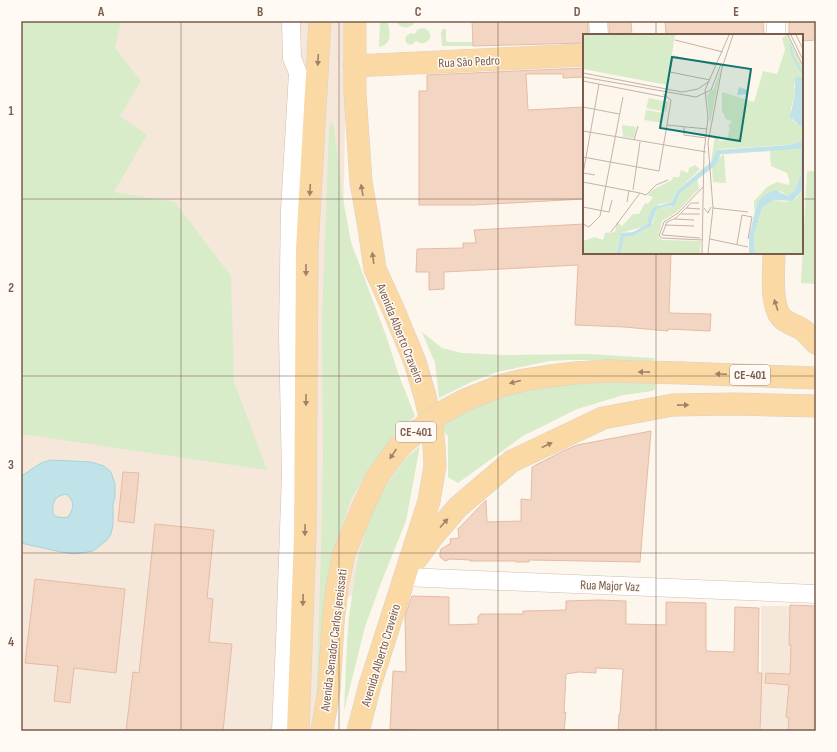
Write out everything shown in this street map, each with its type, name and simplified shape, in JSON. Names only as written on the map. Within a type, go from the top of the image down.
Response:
[{"type":"main road","points":[[298,731],[305,535],[307,249],[320,21]]},
{"type":"main road","name":"Avenida Alberto Craveiro","points":[[355,21],[355,93],[361,182],[375,268],[416,362],[426,396],[434,441],[435,466],[429,501],[370,685],[358,731]]},
{"type":"main road","name":"Rua São Pedro","points":[[354,66],[583,55]]},
{"type":"main road","points":[[774,254],[773,298],[777,309],[781,317],[790,324],[812,335]]},
{"type":"main road","name":"Avenida Senador Carlos Jereissati","points":[[322,731],[329,690],[333,623],[337,588],[344,553],[374,483],[398,448],[431,420],[465,400],[503,385],[524,380],[575,373],[607,371],[816,378]]},
{"type":"main road","name":"CE-401","points":[[404,577],[433,536],[458,507],[512,462],[603,418],[673,405],[735,404],[816,406]]},
{"type":"street","points":[[281,731],[291,474],[288,335],[290,210],[298,73],[292,58],[291,21]]},
{"type":"street","points":[[598,21],[599,34]]},
{"type":"street","points":[[776,21],[776,34]]},
{"type":"street","name":"Rua Major Vaz","points":[[404,577],[816,594]]},
{"type":"shaded area","points":[[21,21],[345,21],[346,73],[343,236],[349,256],[413,420],[408,482],[385,570],[339,605],[339,699],[331,731],[21,731]]},
{"type":"shaded area","points":[[761,606],[816,606],[816,731],[761,731]]},
{"type":"green space","points":[[21,21],[121,21],[115,48],[141,81],[120,116],[147,135],[114,192],[175,202],[231,276],[234,382],[267,470],[21,434]]},
{"type":"green space","points":[[380,21],[388,21],[390,37],[387,43],[379,47]]},
{"type":"green space","points":[[396,21],[416,21],[409,27],[403,27]]},
{"type":"green space","points":[[422,28],[429,32],[430,39],[425,43],[416,41],[410,45],[408,44],[405,39],[406,36],[411,33],[415,34],[417,30]]},
{"type":"green space","points":[[443,29],[446,29],[447,42],[473,42],[473,46],[442,46],[441,32]]},
{"type":"green space","points":[[332,120],[343,199],[351,242],[415,416],[396,433],[382,451],[351,499],[335,548],[316,715],[323,458],[322,322],[329,127]]},
{"type":"green space","points":[[807,171],[816,171],[816,284],[801,283]]},
{"type":"green space","points":[[422,332],[442,348],[462,353],[504,355],[588,354],[655,359],[652,361],[549,361],[497,372],[469,383],[439,398],[435,363]]},
{"type":"green space","points":[[654,382],[655,389],[652,391],[624,395],[577,409],[523,436],[458,483],[448,477],[448,436],[439,427],[479,405],[513,393],[553,386],[593,383]]},
{"type":"green space","points":[[420,446],[406,521],[365,627],[344,711],[349,616],[358,557],[369,518],[382,491],[406,458]]},
{"type":"water","points":[[51,460],[91,462],[104,466],[111,472],[115,484],[115,498],[113,504],[113,525],[111,534],[107,540],[93,551],[75,554],[21,543],[21,476],[41,463]],"holes":[[[66,494],[69,496],[73,505],[68,517],[64,518],[53,514],[53,507],[56,498]]]},
{"type":"building","points":[[472,21],[588,21],[588,34],[583,34],[583,43],[473,46]]},
{"type":"building","points":[[609,21],[631,21],[632,34],[609,34]]},
{"type":"building","points":[[665,21],[763,21],[764,34],[666,34]]},
{"type":"building","points":[[789,21],[816,21],[816,40],[803,41],[803,34],[789,34]]},
{"type":"building","points":[[583,68],[583,77],[563,78],[563,74],[526,74],[528,110],[583,107],[583,199],[474,205],[419,205],[419,91],[427,91],[427,75]]},
{"type":"building","points":[[583,224],[583,254],[671,254],[669,313],[711,314],[710,331],[668,329],[668,331],[575,325],[578,265],[444,272],[444,289],[429,290],[429,272],[416,272],[417,249],[463,248],[463,243],[476,243],[474,230]]},
{"type":"building","points":[[651,431],[640,562],[529,560],[529,562],[516,562],[450,559],[445,561],[440,557],[441,549],[451,543],[450,539],[459,538],[458,529],[486,500],[487,522],[521,521],[521,499],[531,500],[532,467],[577,445]]},
{"type":"building","points":[[123,472],[139,473],[134,523],[118,521]]},
{"type":"building","points":[[155,524],[214,530],[207,598],[213,599],[209,642],[232,644],[223,731],[126,731],[133,672],[139,673]]},
{"type":"building","points":[[35,579],[125,589],[116,673],[74,668],[70,703],[54,701],[58,666],[25,663]]},
{"type":"building","points":[[412,596],[449,597],[449,625],[478,624],[478,616],[480,616],[480,614],[523,614],[523,611],[566,610],[566,601],[598,600],[626,601],[626,624],[666,625],[666,602],[706,603],[706,651],[734,652],[735,607],[759,608],[758,673],[762,673],[760,731],[618,731],[623,669],[596,668],[596,673],[579,672],[566,674],[564,713],[566,712],[564,731],[420,731],[390,729],[393,671],[406,672],[405,615]]},
{"type":"building","points":[[790,605],[816,606],[816,731],[788,731],[789,718],[786,717],[789,685],[765,683],[766,673],[790,674]]}]
